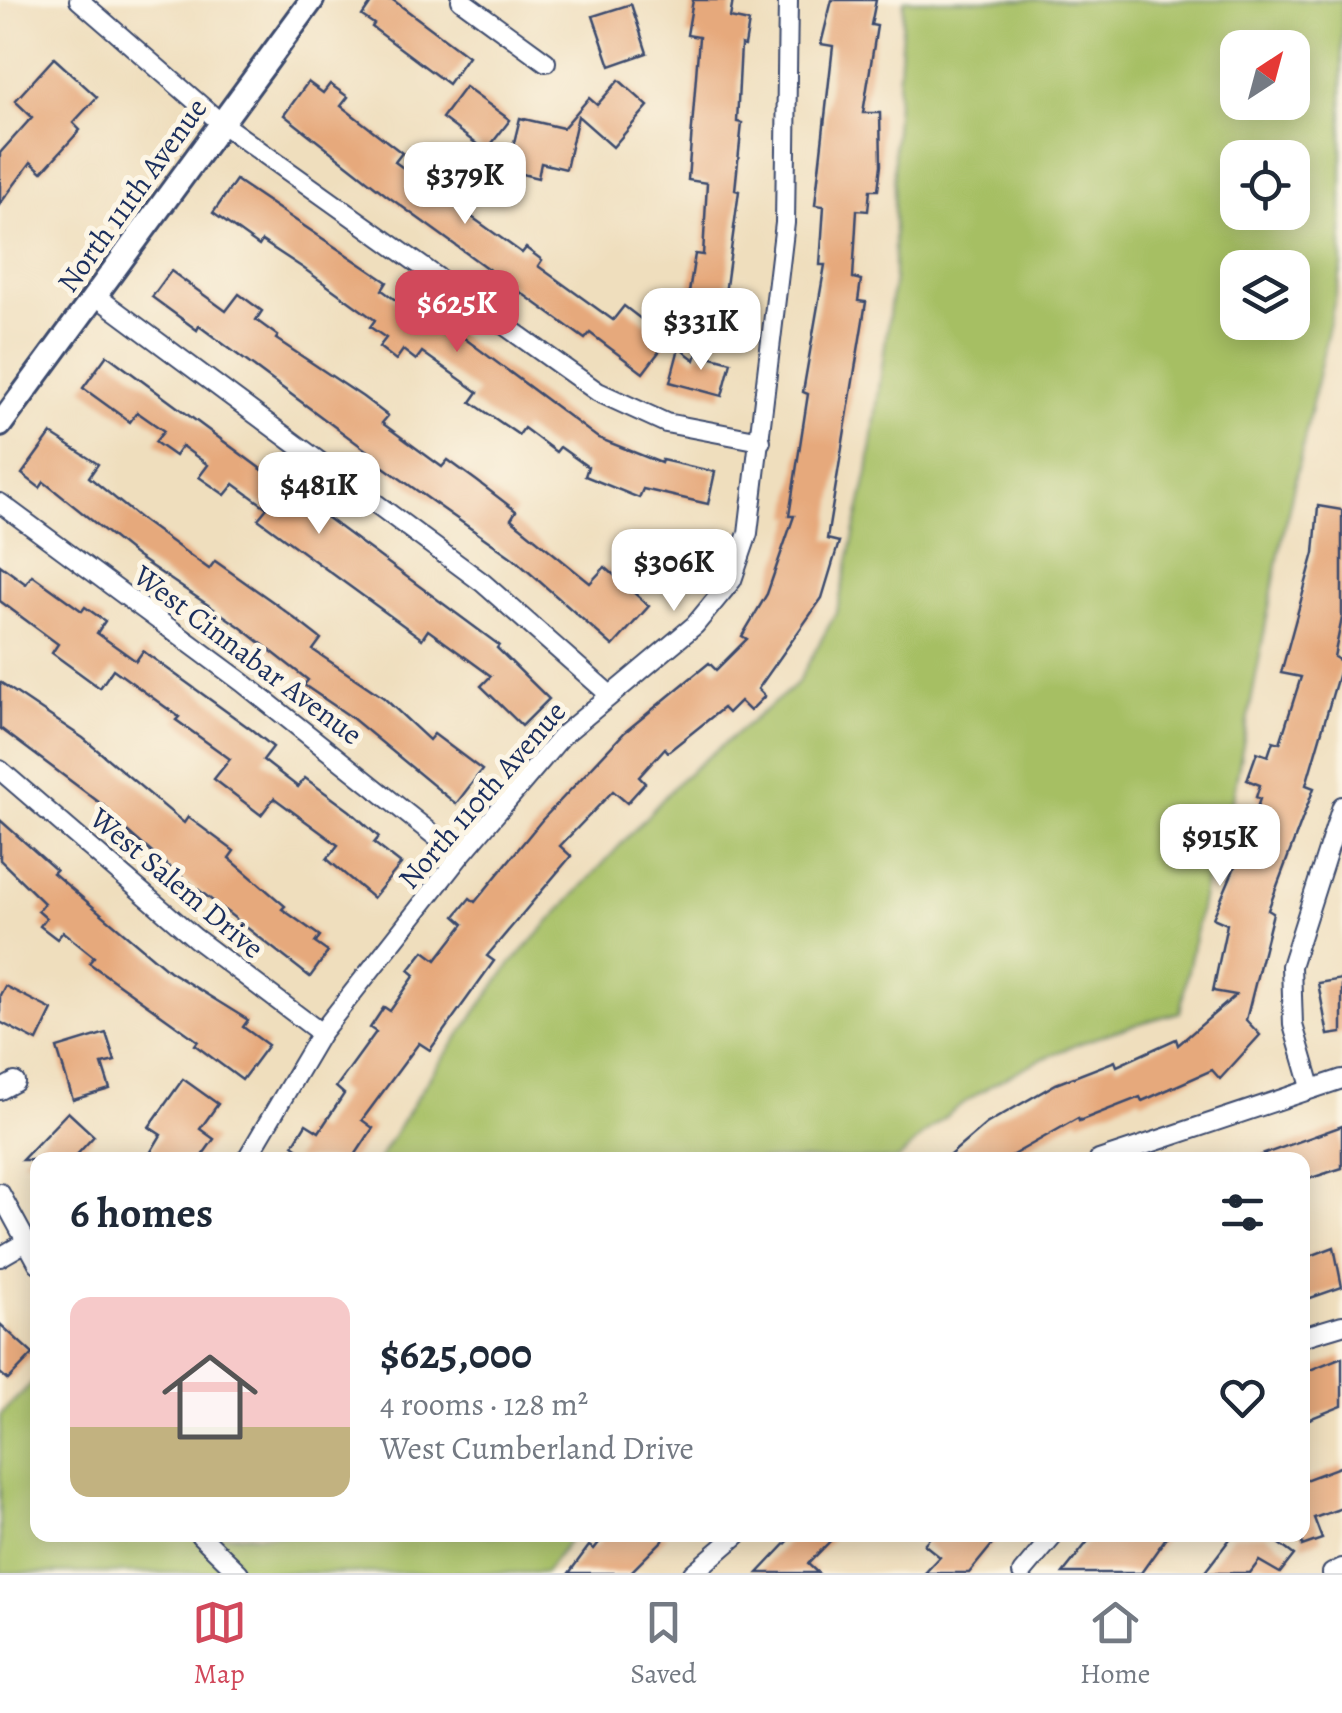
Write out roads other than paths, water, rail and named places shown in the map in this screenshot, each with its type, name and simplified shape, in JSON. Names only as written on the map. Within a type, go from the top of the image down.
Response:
[{"type":"street","points":[[78,0],[221,123],[598,392],[666,423],[760,441]]},
{"type":"street","name":"North 111th Avenue","points":[[0,425],[312,0]]},
{"type":"street","points":[[461,0],[546,62]]},
{"type":"street","name":"North 110th Avenue","points":[[251,1152],[321,1034],[460,856],[562,736],[695,626],[732,580],[748,534],[784,223],[788,0]]},
{"type":"street","points":[[96,296],[483,583],[610,694]]},
{"type":"street","name":"West Cinnabar Avenue","points":[[0,504],[242,682],[460,856]]},
{"type":"street","name":"West Salem Drive","points":[[0,770],[195,938],[321,1034]]},
{"type":"street","points":[[1311,1088],[1294,1025],[1291,966],[1342,806]]},
{"type":"street","points":[[1123,1152],[1342,1078]]},
{"type":"street","points":[[0,1193],[30,1249]]},
{"type":"street","points":[[0,1258],[26,1242]]},
{"type":"street","points":[[1310,1335],[1342,1325]]},
{"type":"street","points":[[207,1542],[240,1573]]},
{"type":"street","points":[[693,1573],[729,1542]]},
{"type":"street","points":[[1022,1573],[1048,1542]]},
{"type":"street","points":[[1332,1573],[1342,1568]]}]
